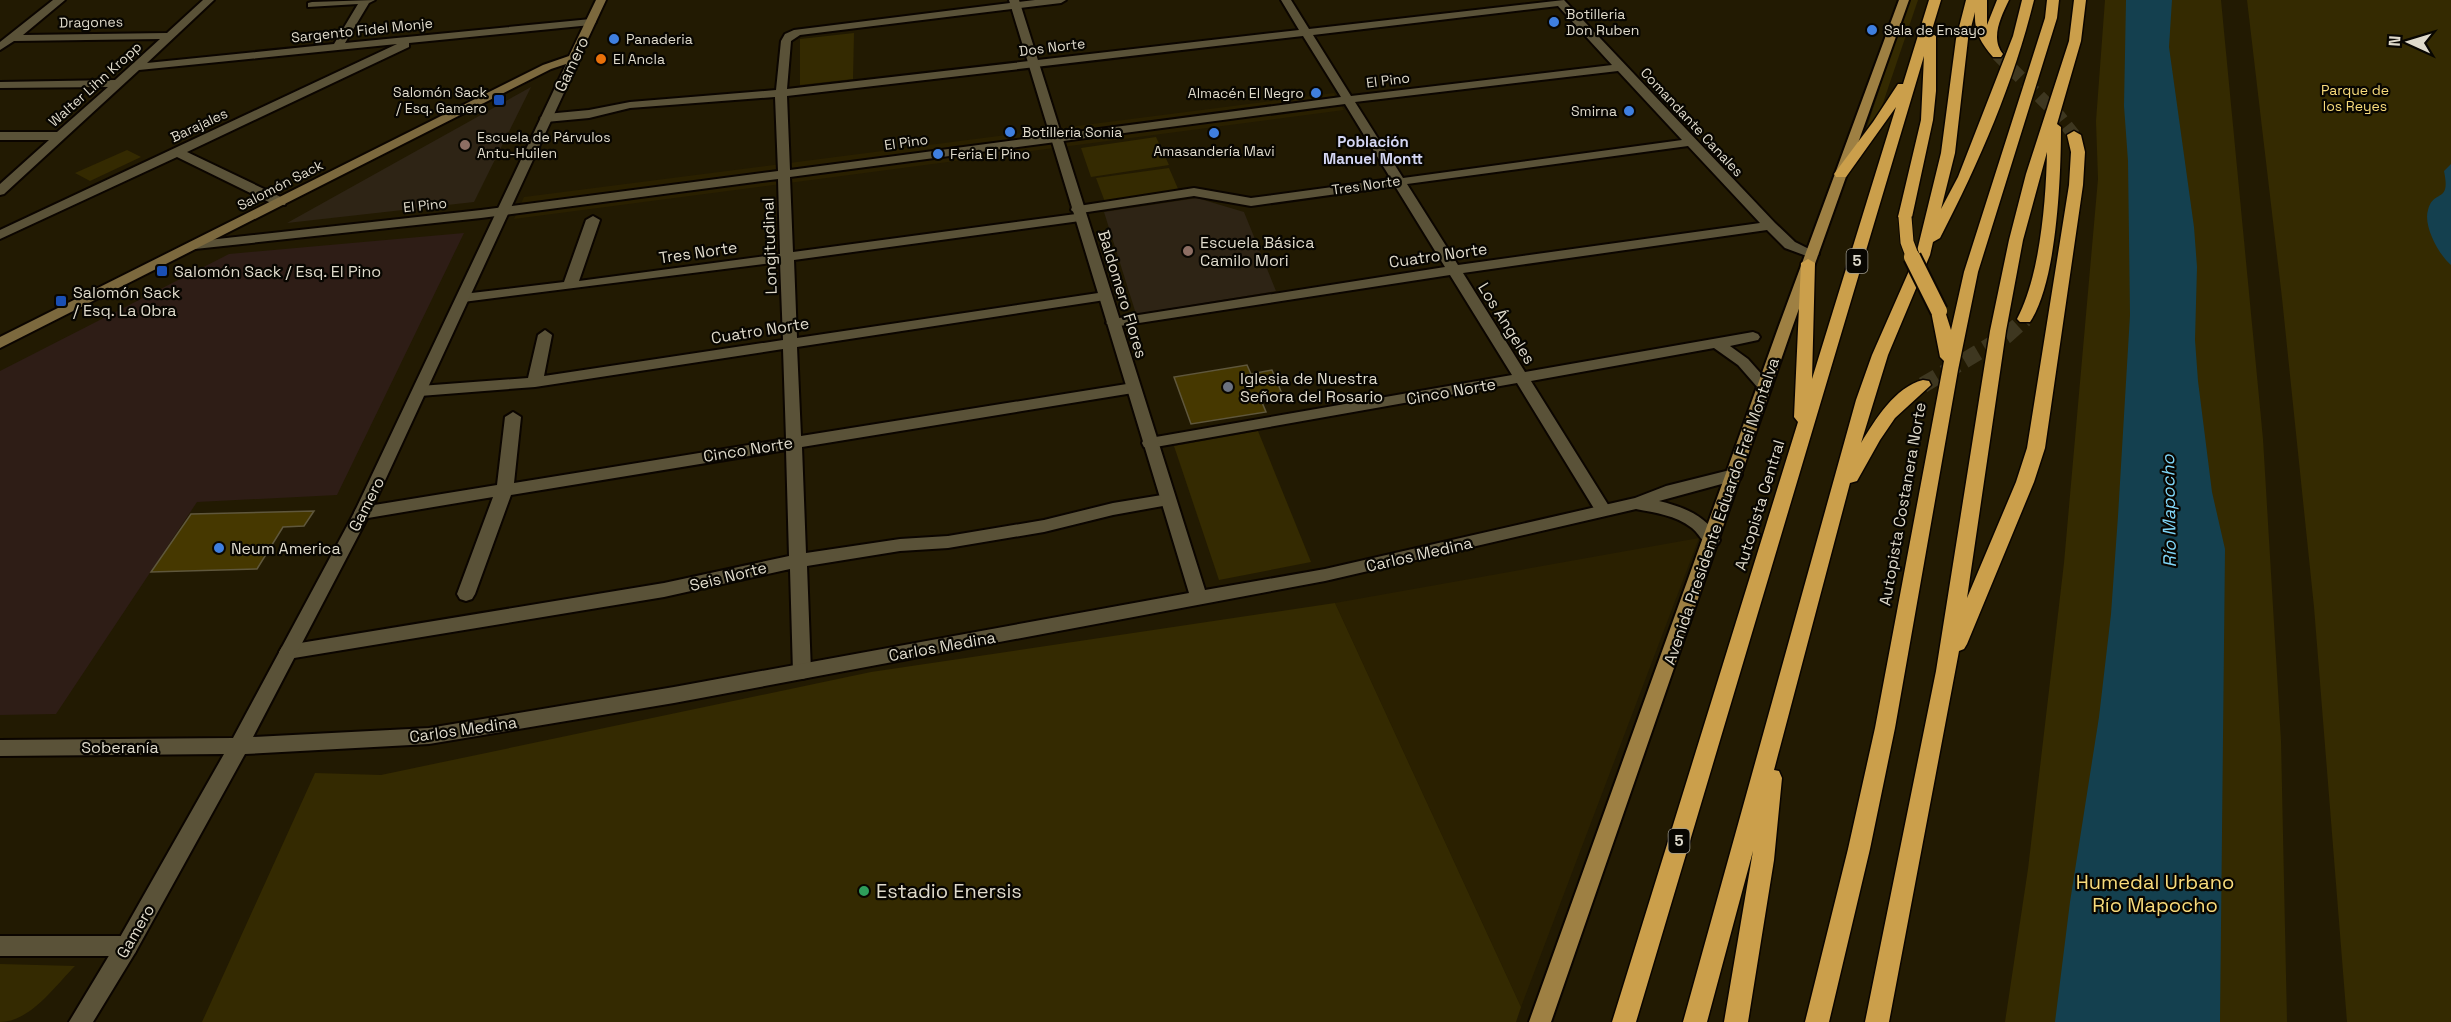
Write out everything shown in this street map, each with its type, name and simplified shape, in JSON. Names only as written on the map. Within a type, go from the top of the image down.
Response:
[{"type":"highway","name":"Autopista Central","points":[[1624,1022],[1935,0]]},
{"type":"highway","points":[[1923,255],[1948,153],[1960,49],[1965,21],[1972,0]]},
{"type":"highway","points":[[1981,0],[1981,31],[1987,44],[1996,53],[1990,35],[2003,0]]},
{"type":"highway","points":[[1695,1022],[1868,388],[1923,255],[1965,177],[2019,36],[2028,0]]},
{"type":"highway","name":"Autopista Costanera Norte","points":[[1817,1022],[1859,849],[1884,728],[1950,370],[1971,272],[2047,32],[2053,0]]},
{"type":"highway","points":[[1877,1022],[1946,670],[2000,320],[2024,207],[2054,116],[2075,41],[2080,0]]},
{"type":"highway","points":[[1930,16],[1929,100],[1904,229],[1908,247],[1939,311],[1950,370]]},
{"type":"highway","points":[[1841,174],[1879,124],[1915,68]]},
{"type":"highway","points":[[2025,319],[2032,307],[2036,291],[2052,205],[2055,155],[2054,116]]},
{"type":"highway","points":[[1946,670],[2025,482],[2036,448],[2076,185],[2078,152],[2073,135]]},
{"type":"highway","points":[[1798,454],[1810,258]]},
{"type":"highway","points":[[1835,505],[1875,432],[1900,399],[1923,384]]},
{"type":"highway","points":[[1736,1022],[1763,860],[1775,728]]},
{"type":"main road","name":"Gamero","points":[[574,58],[601,0]]},
{"type":"main road","name":"Avenida Presidente Eduardo Frei Montalva","points":[[1540,1022],[1712,540],[1764,386],[1904,0]]},
{"type":"main road","name":"Salomón Sack","points":[[1,341],[547,67],[574,58]]},
{"type":"street","points":[[0,47],[60,0]]},
{"type":"street","name":"Walter Lihn Kropp","points":[[0,191],[209,0]]},
{"type":"street","points":[[312,5],[367,0]]},
{"type":"street","points":[[338,48],[367,0]]},
{"type":"street","points":[[1015,3],[1061,0]]},
{"type":"street","name":"Los Ángeles","points":[[1286,0],[1604,511]]},
{"type":"street","name":"Dos Norte","points":[[546,118],[589,114],[630,105],[781,93],[1559,1]]},
{"type":"street","name":"Comandante Canales","points":[[1559,1],[1770,226],[1790,245],[1810,258]]},
{"type":"street","name":"Longitudinal","points":[[802,672],[781,93],[786,41],[789,36],[798,32],[1015,3]]},
{"type":"street","name":"Baldomero Flores","points":[[1015,3],[1199,599]]},
{"type":"street","name":"Sargento Fidel Monje","points":[[136,67],[591,22]]},
{"type":"street","name":"Dragones","points":[[13,38],[170,36]]},
{"type":"street","name":"Barajales","points":[[0,235],[402,47],[410,40]]},
{"type":"street","name":"Gamero","points":[[80,1020],[127,946],[239,746],[362,513],[574,58]]},
{"type":"street","name":"El Pino","points":[[195,245],[503,211],[1348,100],[1620,67]]},
{"type":"street","points":[[0,85],[118,83]]},
{"type":"street","points":[[0,136],[61,136]]},
{"type":"street","name":"Tres Norte","points":[[463,298],[570,286],[787,256],[1079,213],[1194,192],[1251,202],[1398,180],[1691,142]]},
{"type":"street","points":[[177,152],[279,202]]},
{"type":"street","points":[[570,286],[592,220]]},
{"type":"street","name":"Cuatro Norte","points":[[1113,323],[1454,270],[1770,226]]},
{"type":"street","name":"Cuatro Norte","points":[[420,391],[535,382],[1105,296]]},
{"type":"street","points":[[535,382],[545,335]]},
{"type":"street","name":"Cinco Norte","points":[[1150,443],[1753,337]]},
{"type":"street","points":[[1716,343],[1743,362],[1764,386]]},
{"type":"street","name":"Cinco Norte","points":[[362,513],[1133,388]]},
{"type":"street","points":[[466,594],[505,488],[513,417]]},
{"type":"street","name":"Carlos Medina","points":[[239,746],[429,736],[802,672],[1325,575],[1638,503],[1659,494],[1734,475]]},
{"type":"street","name":"Seis Norte","points":[[288,652],[664,590],[798,561],[900,545],[948,542],[1044,526],[1113,509],[1168,500]]},
{"type":"street","name":"Carlos Medina","points":[[1638,503],[1680,513],[1698,524],[1712,540]]},
{"type":"street","name":"Soberanía","points":[[0,748],[239,746]]},
{"type":"street","points":[[0,946],[127,946]]},
{"type":"shaded area","name":"Escuela de Párvulos Antu-Huilen","points":[[531,87],[474,202],[287,223]]},
{"type":"shaded area","name":"Feria El Pino","points":[[1334,93],[1344,110],[514,219],[524,197]]},
{"type":"shaded area","name":"Escuela Básica Camilo Mori","points":[[1197,198],[1244,212],[1276,291],[1136,314],[1104,212]]},
{"type":"shaded area","points":[[464,233],[337,495],[197,502],[56,714],[0,715],[0,371],[229,254]]},
{"type":"shaded area","points":[[1699,538],[1521,1007],[1335,603]]},
{"type":"green space","points":[[1909,0],[1918,0],[1883,103],[1876,120],[1865,133]]},
{"type":"green space","name":"Humedal Urbano Río Mapocho","points":[[2105,0],[2221,0],[2263,439],[2281,741],[2287,1022],[2005,1022],[2028,869],[2064,563],[2098,179],[2096,121]]},
{"type":"green space","name":"Parque de los Reyes","points":[[2247,0],[2451,0],[2451,1022],[2347,1022],[2314,607],[2282,298]]},
{"type":"green space","points":[[854,33],[853,79],[800,85],[800,39]]},
{"type":"green space","points":[[1156,137],[1169,165],[1091,177],[1081,148]]},
{"type":"green space","points":[[127,150],[141,157],[90,181],[75,173]]},
{"type":"green space","points":[[1169,168],[1179,191],[1105,202],[1096,178]]},
{"type":"green space","points":[[1258,431],[1311,562],[1219,580],[1174,446]]},
{"type":"green space","name":"Estadio Enersis","points":[[1335,603],[1521,1007],[1516,1022],[202,1022],[315,773],[381,775],[871,672]]},
{"type":"green space","points":[[0,964],[75,966],[32,1010],[22,1016],[0,1022]]},
{"type":"water","name":"Río Mapocho","points":[[2126,0],[2172,0],[2169,47],[2194,227],[2197,267],[2195,340],[2198,381],[2212,492],[2225,549],[2220,1022],[2055,1022],[2070,902],[2099,717],[2111,614],[2118,516],[2130,315],[2128,161],[2124,106]]},
{"type":"water","points":[[2451,164],[2451,265],[2433,240],[2427,217],[2431,203],[2444,192],[2446,182],[2444,171]]},
{"type":"building","name":"Iglesia de Nuestra Señora del Rosario","points":[[1247,365],[1251,374],[1272,370],[1283,396],[1261,400],[1266,412],[1191,424],[1174,377]]},
{"type":"building","name":"Neum America","points":[[314,511],[304,526],[283,527],[257,569],[151,572],[191,514]]},
{"type":"tunnel","points":[[1997,54],[2059,116],[2074,135]]},
{"type":"tunnel","points":[[1923,385],[2006,336],[2025,319]]},
{"type":"place","name":"Botilleria Don Ruben","points":[[1554,22]]},
{"type":"place","name":"Sala de Ensayo","points":[[1872,30]]},
{"type":"place","name":"Panaderia","points":[[614,39]]},
{"type":"place","name":"El Ancla","points":[[601,59]]},
{"type":"place","name":"Almacén El Negro","points":[[1316,93]]},
{"type":"place","name":"Salomón Sack / Esq. Gamero","points":[[499,100]]},
{"type":"place","name":"Smirna","points":[[1629,111]]},
{"type":"place","name":"Botilleria Sonia","points":[[1010,132]]},
{"type":"place","name":"Amasandería Mavi","points":[[1214,133]]},
{"type":"place","name":"Escuela de Párvulos Antu-Huilen","points":[[465,145]]},
{"type":"place","name":"Feria El Pino","points":[[938,154]]},
{"type":"place","name":"Escuela Básica Camilo Mori","points":[[1188,251]]},
{"type":"place","name":"Salomón Sack / Esq. El Pino","points":[[162,271]]},
{"type":"place","name":"Salomón Sack / Esq. La Obra","points":[[61,301]]},
{"type":"place","name":"Iglesia de Nuestra Señora del Rosario","points":[[1228,387]]},
{"type":"place","name":"Neum America","points":[[219,548]]},
{"type":"place","name":"Estadio Enersis","points":[[864,891]]},
{"type":"district","name":"Población Manuel Montt","points":[[1373,150]]}]
